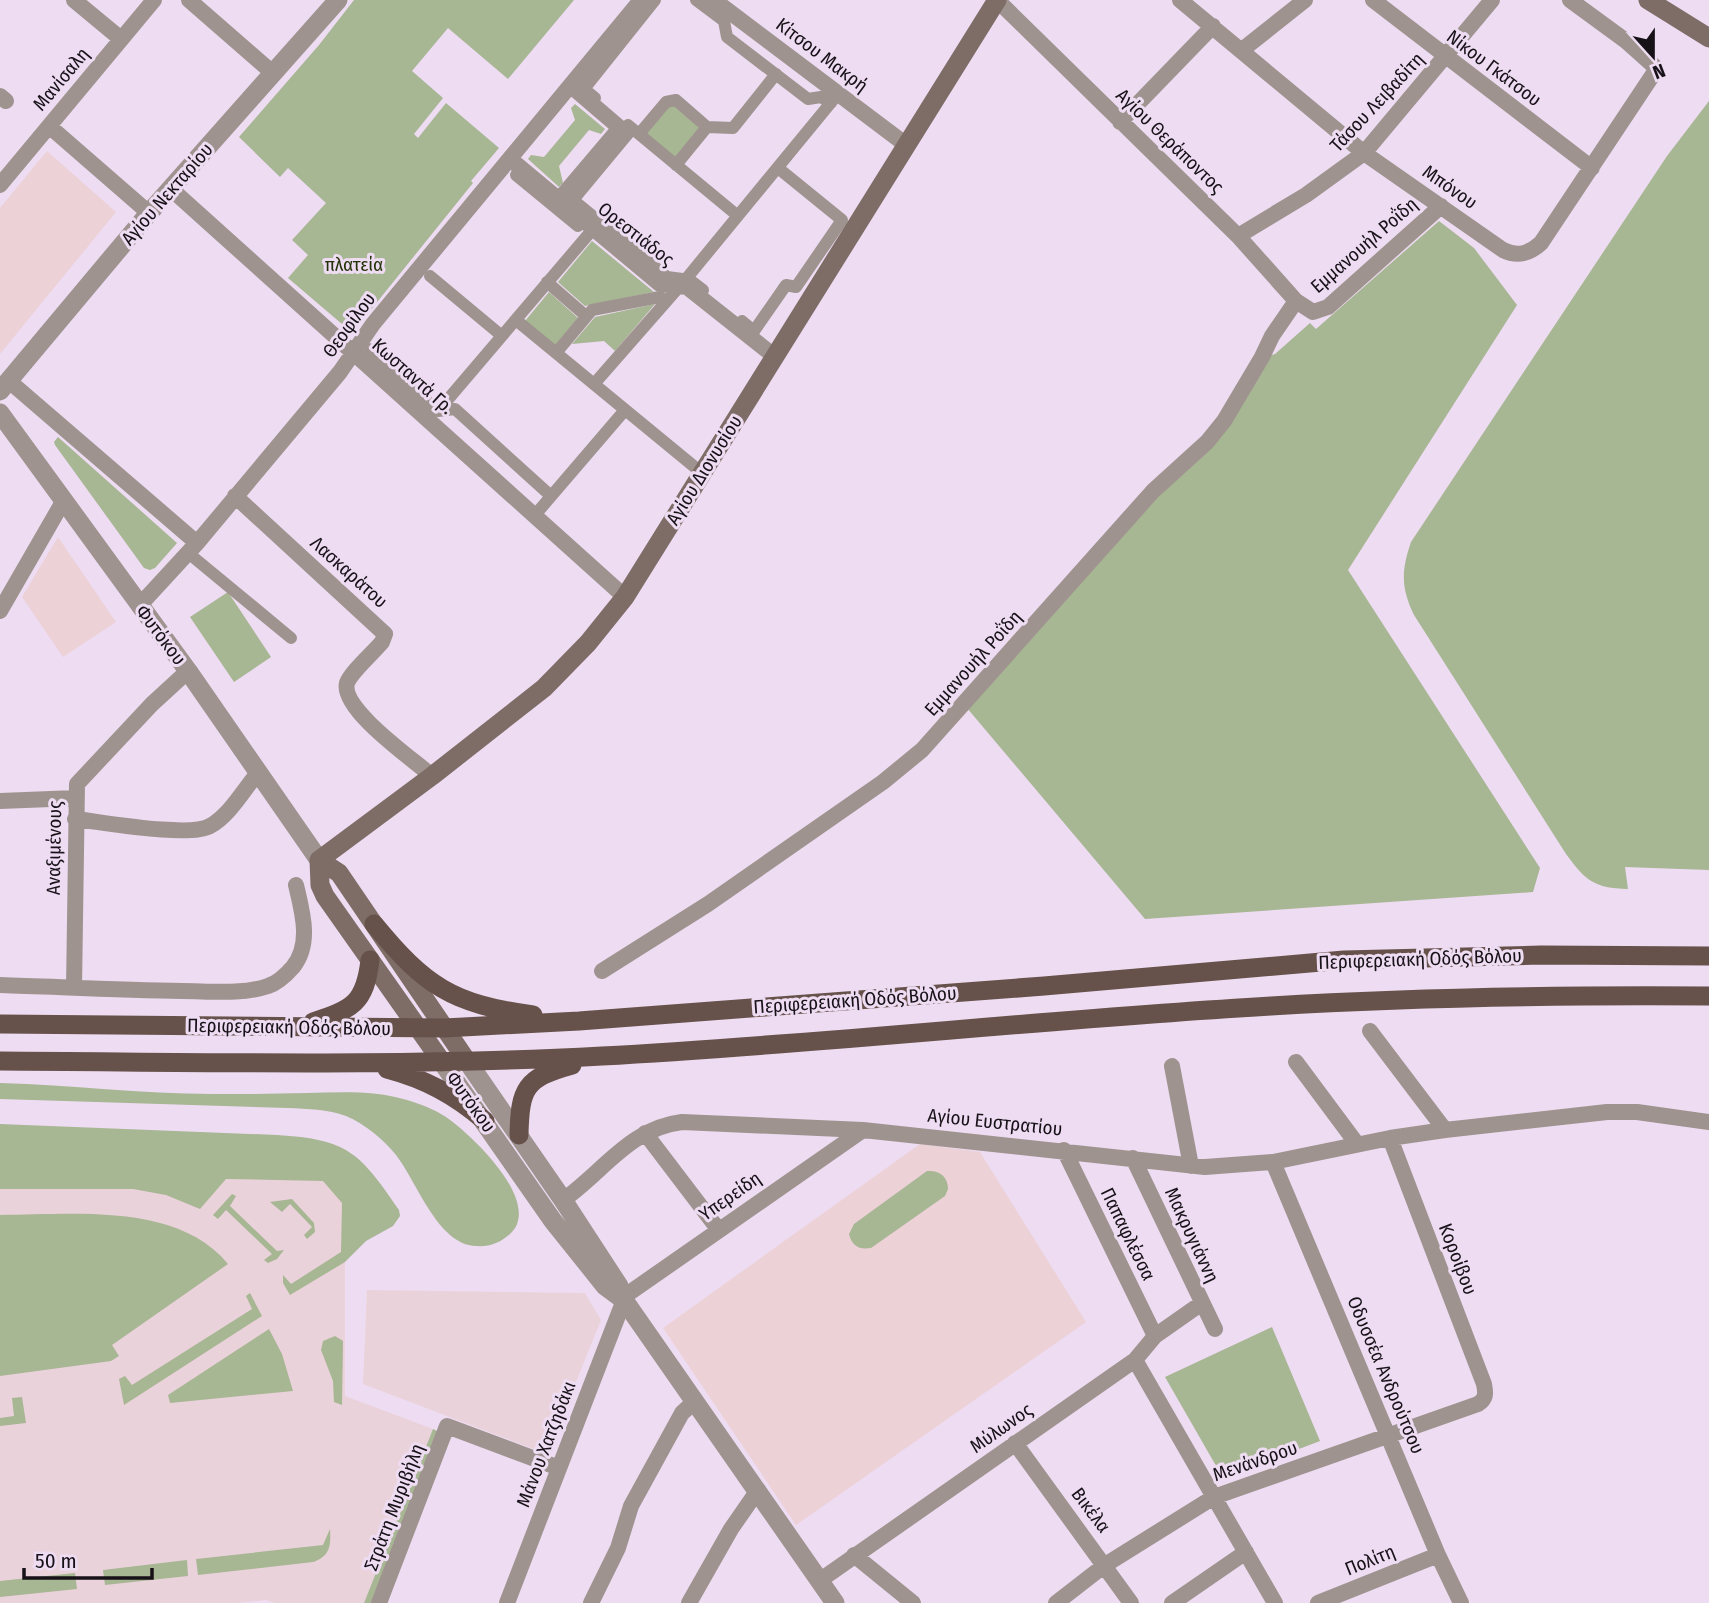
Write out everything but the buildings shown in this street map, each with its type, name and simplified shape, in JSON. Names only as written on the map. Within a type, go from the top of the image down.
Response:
[{"type":"main road","name":"Αγίου Διονυσίου","points":[[319,860],[544,688],[588,643],[625,597],[997,0]]},
{"type":"main road","points":[[1648,0],[1709,38]]},
{"type":"main road","name":"Φυτόκου","points":[[319,860],[339,873],[467,1061]]},
{"type":"main road","name":"Φυτόκου","points":[[319,860],[320,885],[325,896],[442,1062]]},
{"type":"main road","points":[[374,925],[396,952],[421,976],[456,998],[487,1008],[579,1021]]},
{"type":"main road","name":"Περιφερειακή Οδός Βόλου","points":[[0,1024],[444,1028],[579,1021],[1044,986],[1344,960],[1541,955],[1709,956]]},
{"type":"main road","points":[[299,1027],[345,1011],[355,1004],[366,984],[370,960]]},
{"type":"main road","name":"Περιφερειακή Οδός Βόλου","points":[[0,1061],[366,1063],[602,1056],[1270,1006],[1444,998],[1709,996]]},
{"type":"main road","points":[[519,1135],[519,1106],[530,1085],[551,1071],[602,1056]]},
{"type":"main road","points":[[366,1063],[414,1077],[442,1089],[464,1102],[485,1121]]},
{"type":"street","points":[[74,0],[121,39]]},
{"type":"street","name":"Μανίσαλη","points":[[0,185],[154,0]]},
{"type":"street","points":[[189,0],[274,74]]},
{"type":"street","name":"Αγίου Νεκταρίου","points":[[4,386],[170,188],[338,0]]},
{"type":"street","name":"Θεοφίλου","points":[[139,606],[361,350],[373,324],[641,0]]},
{"type":"street","points":[[655,0],[584,89],[738,216]]},
{"type":"street","points":[[696,0],[724,21],[727,37],[808,99],[835,99]]},
{"type":"street","name":"Κίτσου Μακρή","points":[[714,0],[835,99],[905,144]]},
{"type":"street","name":"Αγίου Θεράποντος","points":[[997,0],[1238,236],[1296,301],[1313,312]]},
{"type":"street","name":"Μπόνου","points":[[1180,0],[1364,153],[1511,253],[1524,253],[1541,243],[1656,70],[1626,41],[1570,0]]},
{"type":"street","name":"Νίκου Γκάτσου","points":[[1373,0],[1591,168]]},
{"type":"street","name":"Τάσου Λειβαδίτη","points":[[1238,236],[1306,195],[1364,153],[1492,0]]},
{"type":"street","points":[[1242,50],[1300,2]]},
{"type":"street","points":[[1120,122],[1213,26]]},
{"type":"street","points":[[667,301],[593,228],[573,201],[666,102],[676,100],[708,127],[733,128],[776,74]]},
{"type":"street","points":[[559,200],[620,128],[571,86]]},
{"type":"street","points":[[594,384],[683,283],[835,99]]},
{"type":"street","points":[[49,126],[149,213]]},
{"type":"street","points":[[676,165],[708,127]]},
{"type":"street","name":"Ορεστιάδος","points":[[510,159],[660,284],[683,283],[774,356]]},
{"type":"street","points":[[683,283],[690,280],[754,331],[786,285],[796,286],[842,220],[778,168]]},
{"type":"street","points":[[516,175],[593,228]]},
{"type":"street","name":"Κωσταντά Γρ.","points":[[170,188],[361,350],[625,597]]},
{"type":"street","name":"Εμμανουήλ Ροΐδη","points":[[1313,312],[1328,307],[1441,206]]},
{"type":"street","points":[[438,411],[593,228]]},
{"type":"street","points":[[430,276],[502,336]]},
{"type":"street","points":[[547,282],[586,316]]},
{"type":"street","points":[[556,353],[592,310],[660,297],[667,301]]},
{"type":"street","name":"Εμμανουήλ Ροΐδη","points":[[602,971],[708,904],[883,782],[922,750],[1153,492],[1207,442],[1224,421],[1272,336],[1296,301]]},
{"type":"street","points":[[516,320],[702,473]]},
{"type":"street","points":[[361,350],[438,411],[455,409],[551,496]]},
{"type":"street","points":[[4,386],[192,547],[290,638]]},
{"type":"street","points":[[535,515],[625,410]]},
{"type":"street","name":"Φυτόκου","points":[[1,415],[188,671],[319,860]]},
{"type":"street","name":"Λασκαράτου","points":[[235,496],[385,634],[382,642],[348,681],[347,691],[350,700],[366,720],[432,776]]},
{"type":"street","points":[[0,611],[64,500]]},
{"type":"street","name":"Αναξιμένους","points":[[74,988],[76,789],[80,780],[188,671]]},
{"type":"street","points":[[75,819],[182,830],[202,829],[218,820],[258,773]]},
{"type":"street","points":[[0,801],[76,798]]},
{"type":"street","points":[[0,985],[229,991],[265,987],[276,983],[295,965],[301,952],[305,933],[296,885]]},
{"type":"street","points":[[1370,1031],[1445,1130]]},
{"type":"street","name":"Φυτόκου","points":[[467,1061],[615,1278],[623,1299],[835,1603]]},
{"type":"street","name":"Φυτόκου","points":[[442,1062],[553,1221],[606,1286],[623,1299]]},
{"type":"street","points":[[1296,1062],[1357,1144]]},
{"type":"street","points":[[1172,1066],[1191,1166]]},
{"type":"street","name":"Αγίου Ευστρατίου","points":[[563,1200],[618,1151],[645,1133],[670,1123],[697,1121],[863,1130],[1205,1167],[1273,1162],[1357,1144],[1445,1130],[1614,1112],[1637,1112],[1709,1122]]},
{"type":"street","name":"Υπερείδη","points":[[623,1299],[863,1130]]},
{"type":"street","points":[[645,1133],[719,1229]]},
{"type":"street","name":"Κοροίβου","points":[[1390,1138],[1486,1395]]},
{"type":"street","name":"Παπαφλέσσα","points":[[1064,1150],[1154,1336]]},
{"type":"street","name":"Μακρυγιάννη","points":[[1133,1158],[1214,1329]]},
{"type":"street","name":"Οδυσσέα Ανδρούτσου","points":[[1273,1162],[1390,1435],[1438,1555],[1461,1603]]},
{"type":"street","name":"Μάνου Χατζηδάκι","points":[[507,1603],[623,1299]]},
{"type":"street","name":"Μύλωνος","points":[[819,1581],[1135,1360],[1154,1336],[1202,1304]]},
{"type":"street","points":[[1135,1360],[1275,1603]]},
{"type":"street","name":"Μενάνδρου","points":[[1056,1603],[1105,1565],[1214,1497],[1261,1483],[1478,1405],[1486,1395]]},
{"type":"street","points":[[591,1603],[618,1548],[631,1506],[682,1413],[695,1402]]},
{"type":"street","name":"Στράτη Μυριβήλη","points":[[379,1603],[447,1426],[559,1468]]},
{"type":"street","name":"Βικέλα","points":[[1015,1443],[1131,1603]]},
{"type":"street","points":[[689,1603],[731,1529],[758,1490]]},
{"type":"street","points":[[1172,1603],[1246,1552]]},
{"type":"street","points":[[854,1555],[913,1603]]},
{"type":"street","name":"Πολίτη","points":[[1318,1603],[1438,1555]]},
{"type":"shaded area","points":[[47,151],[116,212],[0,354],[0,208]]},
{"type":"shaded area","points":[[58,537],[116,622],[63,657],[22,597]]},
{"type":"shaded area","points":[[920,1144],[980,1152],[1086,1322],[796,1525],[663,1328]]},
{"type":"shaded area","points":[[0,1173],[345,1177],[345,1396],[433,1429],[364,1603],[275,1603],[266,1600],[236,1603],[0,1603]]},
{"type":"shaded area","points":[[367,1290],[585,1293],[601,1320],[547,1454],[363,1384]]},
{"type":"green space","name":"πλατεία","points":[[354,0],[574,0],[508,79],[448,28],[412,71],[443,98],[414,134],[418,138],[446,103],[499,148],[357,327],[349,330],[288,278],[308,255],[292,240],[326,203],[288,168],[280,177],[239,137],[319,45]]},
{"type":"green space","points":[[1709,101],[1709,870],[1625,867],[1628,889],[1607,887],[1585,877],[1566,854],[1414,615],[1405,588],[1405,562],[1411,542],[1667,156]]},
{"type":"green space","points":[[671,102],[703,128],[676,160],[645,134]]},
{"type":"green space","points":[[575,104],[605,129],[601,134],[589,130],[559,166],[563,183],[559,187],[528,159],[531,155],[544,157],[575,120],[571,108]]},
{"type":"green space","points":[[1439,221],[1474,248],[1517,305],[1348,570],[1540,868],[1533,892],[1145,919],[967,708],[1176,473],[1268,356],[1275,354],[1310,323],[1316,329]]},
{"type":"green space","points":[[592,241],[654,292],[585,306],[558,282]]},
{"type":"green space","points":[[549,292],[578,318],[555,346],[525,321]]},
{"type":"green space","points":[[655,304],[615,351],[604,341],[572,344],[595,317]]},
{"type":"green space","points":[[58,437],[177,543],[155,568],[144,568],[55,445]]},
{"type":"green space","points":[[228,592],[271,657],[234,682],[190,617]]},
{"type":"green space","points":[[0,1083],[185,1094],[357,1092],[407,1100],[446,1117],[486,1153],[511,1188],[518,1205],[518,1221],[510,1234],[494,1244],[476,1246],[463,1243],[450,1235],[440,1224],[391,1149],[367,1128],[339,1114],[288,1108],[0,1099]]},
{"type":"green space","points":[[0,1124],[277,1135],[321,1140],[337,1145],[362,1162],[399,1210],[400,1216],[393,1226],[366,1241],[345,1262],[290,1295],[283,1283],[283,1275],[291,1284],[341,1252],[342,1203],[323,1181],[226,1179],[200,1209],[166,1195],[133,1189],[0,1189]]},
{"type":"green space","points":[[927,1171],[939,1173],[945,1178],[948,1189],[945,1196],[871,1248],[860,1248],[854,1244],[849,1234],[854,1224]]},
{"type":"green space","points":[[232,1194],[236,1196],[230,1206],[277,1251],[284,1250],[277,1259],[268,1263],[264,1260],[272,1254],[226,1210],[218,1219],[213,1215]]},
{"type":"green space","points":[[292,1199],[314,1223],[315,1232],[307,1239],[304,1235],[312,1227],[290,1204],[282,1212],[270,1202]]},
{"type":"green space","points":[[91,1214],[153,1221],[181,1230],[207,1244],[228,1264],[112,1345],[119,1356],[111,1361],[0,1376],[0,1215]]},
{"type":"green space","points":[[250,1293],[262,1316],[124,1405],[119,1379],[125,1376],[132,1385],[252,1309],[246,1296]]},
{"type":"green space","points":[[1272,1327],[1320,1441],[1223,1478],[1165,1377]]},
{"type":"green space","points":[[269,1329],[282,1354],[293,1391],[170,1403],[168,1395]]},
{"type":"green space","points":[[335,1336],[343,1341],[342,1405],[334,1402],[333,1381],[321,1350],[323,1341]]},
{"type":"green space","points":[[22,1397],[26,1423],[0,1426],[0,1418],[14,1416],[12,1398]]},
{"type":"green space","points":[[433,1429],[439,1432],[371,1603],[364,1603]]},
{"type":"green space","points":[[330,1529],[328,1550],[323,1557],[313,1562],[198,1575],[196,1559],[323,1545]]},
{"type":"green space","points":[[187,1560],[188,1576],[105,1585],[103,1570]]},
{"type":"green space","points":[[75,1573],[77,1589],[0,1597],[0,1581]]}]
